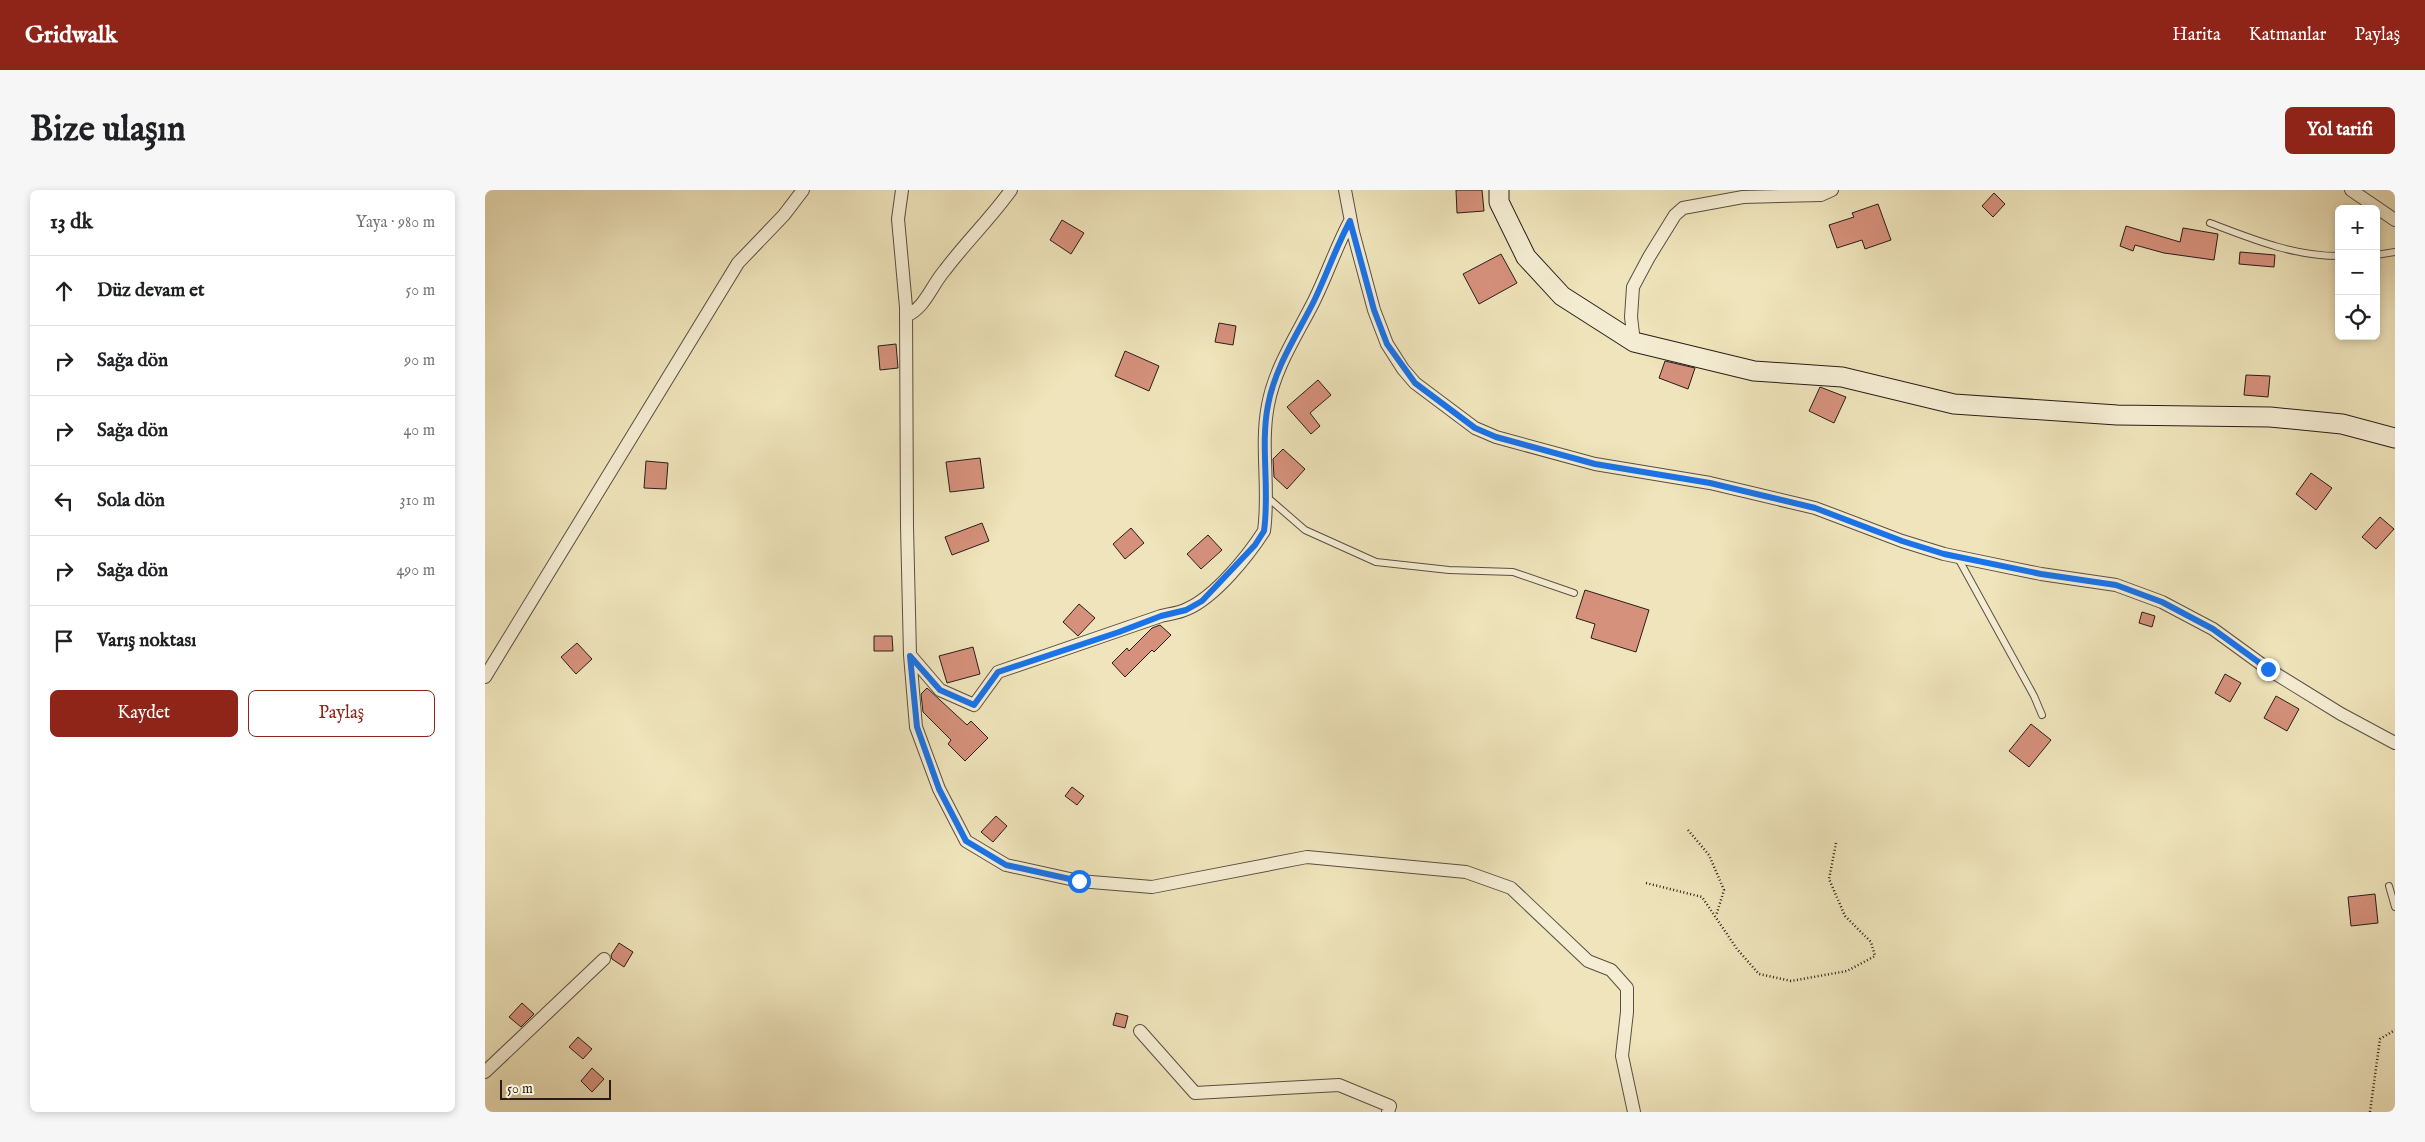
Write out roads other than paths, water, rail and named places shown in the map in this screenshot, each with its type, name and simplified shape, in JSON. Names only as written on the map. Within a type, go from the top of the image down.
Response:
[{"type":"street","points":[[485,677],[738,263],[784,215],[803,190]]},
{"type":"street","points":[[902,190],[898,219],[906,316],[910,656],[917,727],[939,789],[966,841],[1006,865],[1079,881],[1152,887],[1307,857],[1465,872],[1511,888],[1588,960],[1611,970],[1627,988],[1627,1012],[1621,1056],[1634,1112]]},
{"type":"street","points":[[906,316],[922,306],[944,270],[994,214],[1011,190]]},
{"type":"street","points":[[1345,190],[1350,221],[1374,310],[1387,344],[1415,383],[1475,428],[1496,437],[1595,464],[1710,483],[1815,508],[1902,541],[1957,557],[2041,574],[2116,585],[2162,602],[2213,629],[2268,669],[2341,714],[2395,743]]},
{"type":"street","points":[[1499,190],[1499,202],[1526,257],[1562,296],[1635,342],[1754,371],[1842,377],[1954,404],[2117,415],[2270,417],[2342,424],[2395,438]]},
{"type":"street","points":[[1635,342],[1631,317],[1633,287],[1665,232],[1683,208],[1743,197],[1821,195],[1831,190]]},
{"type":"street","points":[[2351,190],[2395,220]]},
{"type":"street","points":[[910,656],[940,690],[974,705],[998,672],[1161,616],[1186,610],[1202,601],[1255,545],[1264,531],[1266,423],[1272,384],[1289,346],[1327,275],[1337,246],[1350,221]]},
{"type":"street","points":[[485,1072],[603,959]]},
{"type":"street","points":[[1140,1031],[1195,1093],[1339,1085],[1390,1106],[1388,1112]]},
{"type":"lane","points":[[2210,223],[2273,247],[2316,256],[2335,256]]},
{"type":"lane","points":[[2380,254],[2395,252]]},
{"type":"lane","points":[[1266,496],[1305,530],[1376,562],[1449,570],[1513,572],[1574,593]]},
{"type":"lane","points":[[1957,557],[2034,696],[2042,715]]},
{"type":"lane","points":[[2389,886],[2395,907]]}]
